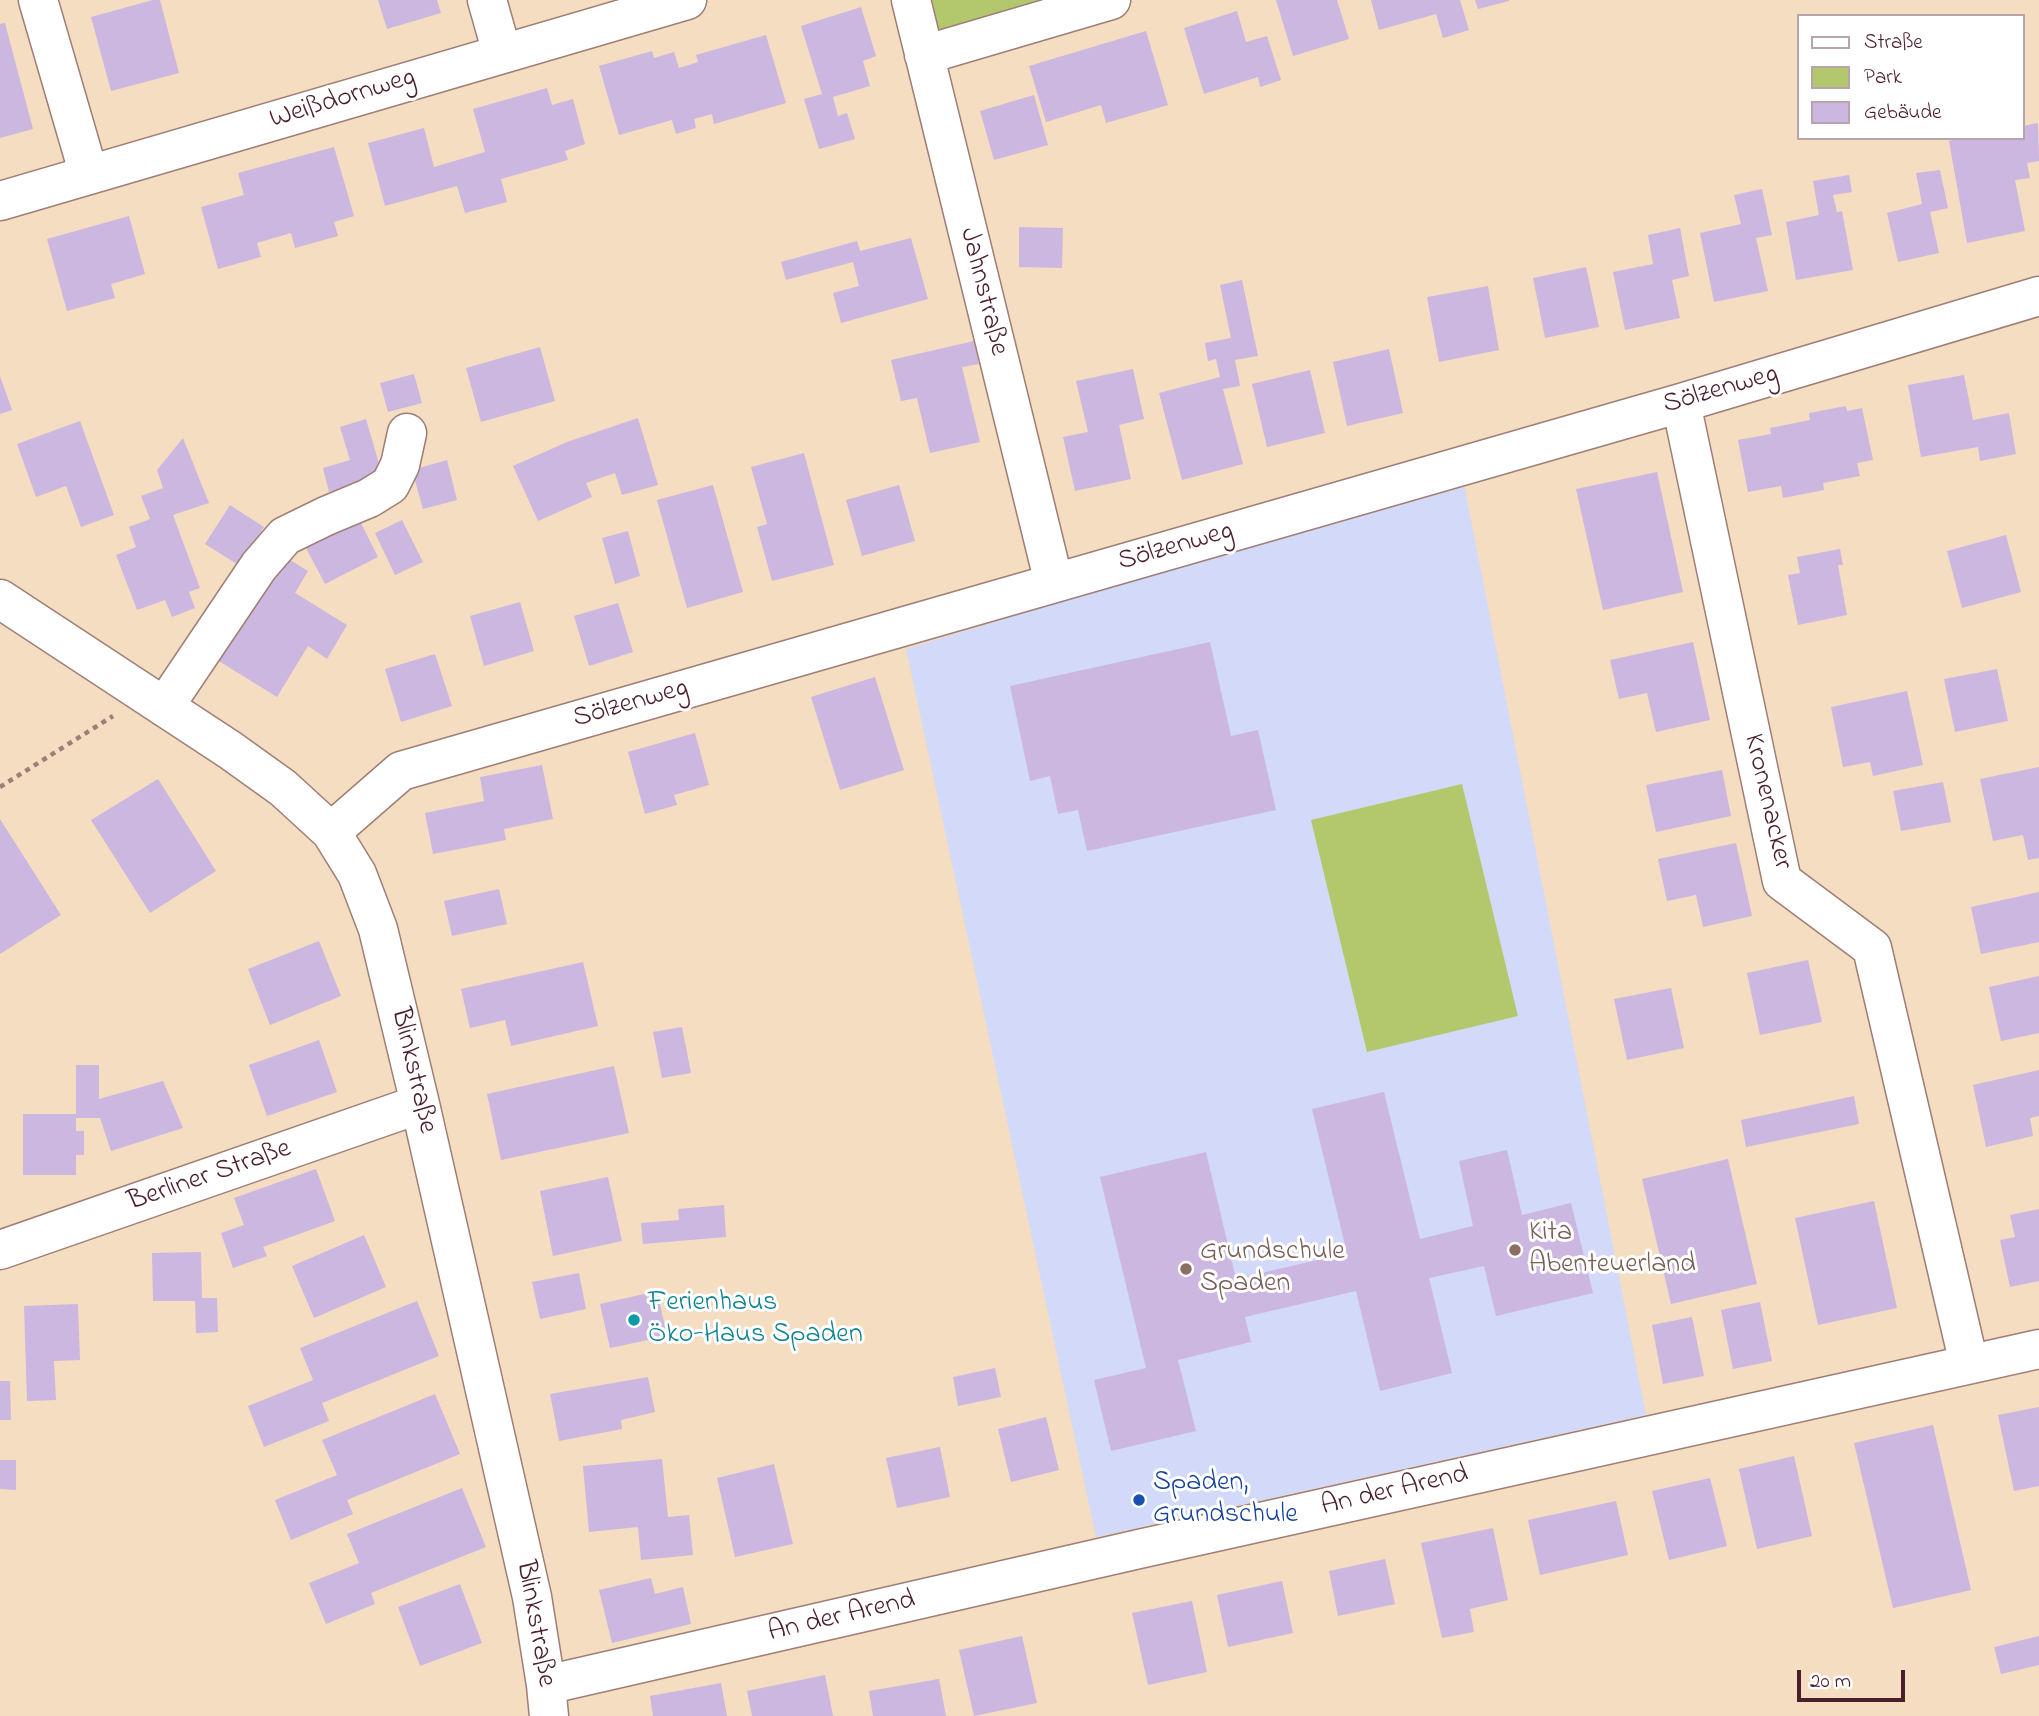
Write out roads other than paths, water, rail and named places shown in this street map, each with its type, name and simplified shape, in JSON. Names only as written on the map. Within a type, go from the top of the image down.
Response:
[{"type":"street","points":[[38,0],[89,175]]},
{"type":"street","points":[[487,0],[502,53]]},
{"type":"street","name":"Weißdornweg","points":[[0,201],[687,0]]},
{"type":"street","name":"Jahnstraße","points":[[911,0],[1054,583]]},
{"type":"street","points":[[924,55],[1111,0]]},
{"type":"street","name":"Sölzenweg","points":[[331,832],[401,771],[1681,403],[2039,296]]},
{"type":"street","name":"Kronenacker","points":[[1681,403],[1782,881],[1872,948],[1969,1364]]},
{"type":"street","points":[[156,701],[285,536],[369,498],[390,485],[400,465],[407,433]]},
{"type":"street","name":"Blinkstraße","points":[[0,599],[284,788],[331,832],[358,874],[378,929],[420,1104],[532,1597],[547,1701]]},
{"type":"street","name":"Berliner Straße","points":[[0,1250],[420,1104]]},
{"type":"street","name":"An der Arend","points":[[547,1701],[1153,1546],[2039,1349]]},
{"type":"place","name":"Kita Abenteuerland","points":[[1515,1250]]},
{"type":"place","name":"Grundschule Spaden","points":[[1186,1269]]},
{"type":"place","name":"Ferienhaus Öko-Haus Spaden","points":[[634,1320]]},
{"type":"place","name":"Spaden, Grundschule","points":[[1139,1500]]}]
